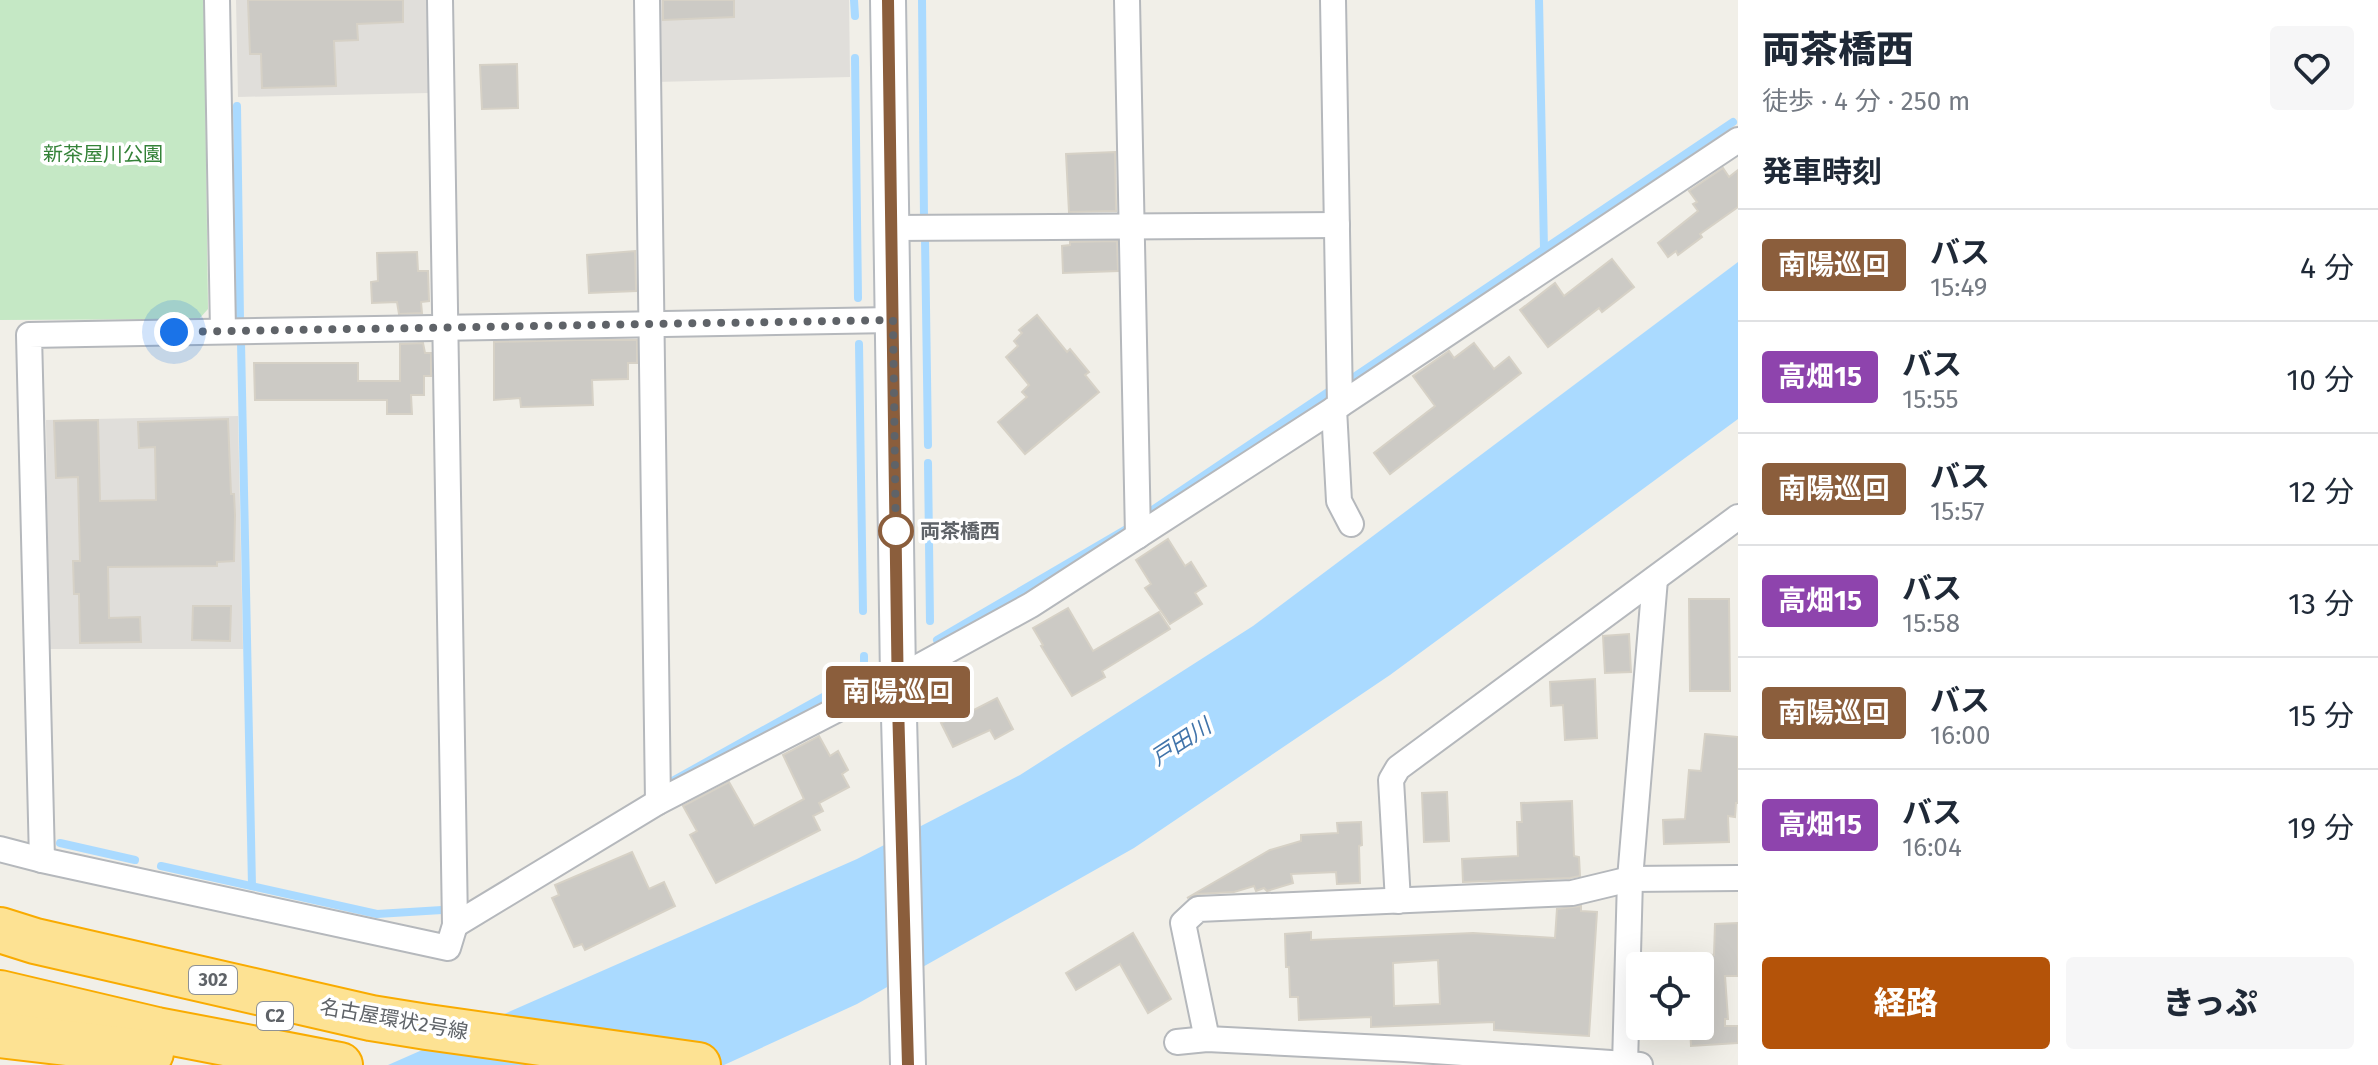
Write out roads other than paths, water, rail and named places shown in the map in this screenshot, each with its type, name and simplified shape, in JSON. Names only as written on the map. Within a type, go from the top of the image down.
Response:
[{"type":"highway","points":[[0,907],[214,980]]},
{"type":"highway","name":"名古屋環状2号線","points":[[0,930],[35,941],[331,1009],[427,1027],[698,1065]]},
{"type":"highway","name":"C2","points":[[0,954],[165,994],[368,1035],[552,1065]]},
{"type":"highway","name":"C2","points":[[0,993],[157,1030],[340,1065]]},
{"type":"highway","points":[[0,1011],[219,1063]]},
{"type":"highway","points":[[0,1035],[219,1063]]},
{"type":"street","points":[[217,0],[223,331]]},
{"type":"street","points":[[0,849],[448,948],[455,925],[440,0]]},
{"type":"street","points":[[647,0],[658,802]]},
{"type":"street","points":[[888,0],[900,809],[908,1065]]},
{"type":"street","points":[[1127,0],[1138,536]]},
{"type":"street","points":[[1333,0],[1339,501],[1351,524]]},
{"type":"street","points":[[455,925],[658,802],[898,678],[1031,605],[1337,407],[1738,140]]},
{"type":"street","points":[[891,228],[1337,225]]},
{"type":"street","points":[[42,860],[29,335],[893,320]]},
{"type":"street","points":[[1398,901],[1391,780],[1398,768],[1738,517]]},
{"type":"street","points":[[1626,1065],[1630,879],[1655,579]]},
{"type":"street","points":[[1207,1039],[1183,923],[1198,909],[1572,893],[1630,879],[1738,878]]},
{"type":"street","points":[[1177,1042],[1207,1039],[1640,1065]]},
{"type":"water","name":"戸田川","points":[[1738,262],[1738,419],[1390,675],[1134,848],[857,1004],[724,1065],[388,1065],[857,859],[1020,775],[1253,626]]},
{"type":"waterway","points":[[854,0],[855,16]]},
{"type":"waterway","points":[[922,0],[924,219]]},
{"type":"waterway","points":[[1539,0],[1544,249]]},
{"type":"waterway","points":[[855,58],[858,298]]},
{"type":"waterway","points":[[237,106],[240,319]]},
{"type":"waterway","points":[[1351,379],[1733,122]]},
{"type":"waterway","points":[[925,238],[928,445]]},
{"type":"waterway","points":[[241,342],[252,886]]},
{"type":"waterway","points":[[859,344],[863,611]]},
{"type":"waterway","points":[[1145,515],[1328,392]]},
{"type":"waterway","points":[[928,463],[930,621]]},
{"type":"waterway","points":[[937,640],[1130,527]]},
{"type":"waterway","points":[[864,656],[864,674]]},
{"type":"waterway","points":[[667,784],[868,672]]},
{"type":"waterway","points":[[60,843],[135,860]]},
{"type":"waterway","points":[[161,866],[377,914],[442,910]]},
{"type":"place","name":"両茶橋西","points":[[896,531]]},
{"type":"park label","name":"新茶屋川公園","points":[[103,154]]}]
